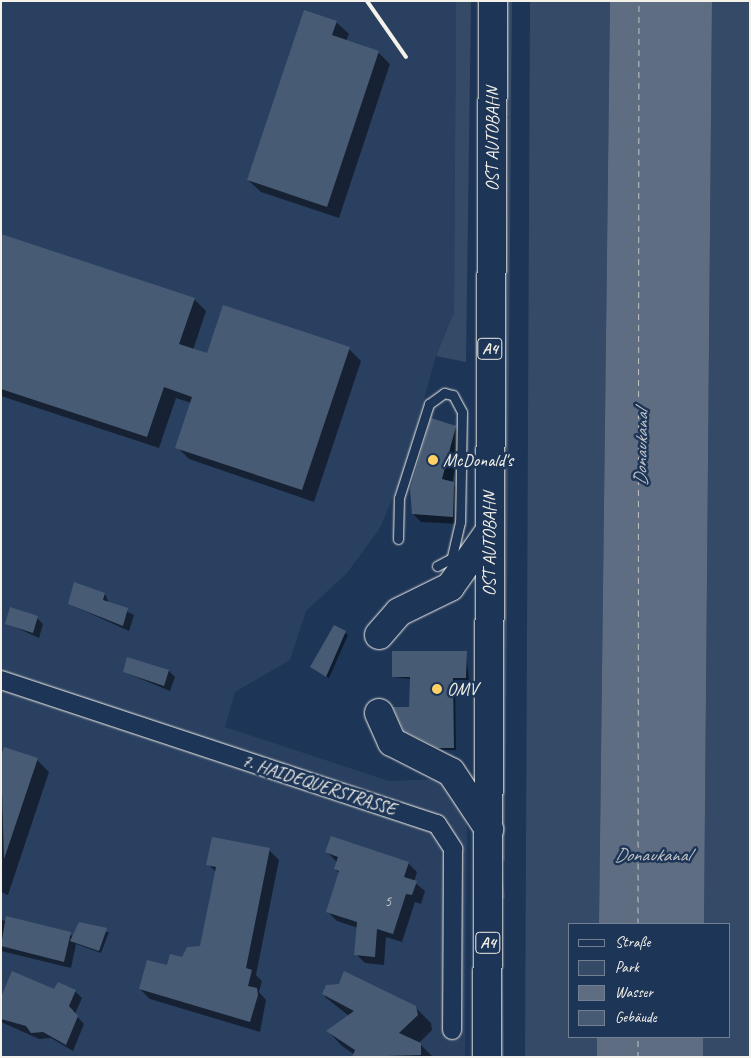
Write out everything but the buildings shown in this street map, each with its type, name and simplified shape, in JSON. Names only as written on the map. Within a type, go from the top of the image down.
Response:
[{"type":"highway","name":"OST AUTOBAHN","points":[[487,1057],[493,1]]},
{"type":"highway","points":[[379,635],[409,606],[450,587],[489,532]]},
{"type":"highway","points":[[385,594],[409,606]]},
{"type":"highway","points":[[378,713],[392,742],[450,772],[489,828]]},
{"type":"street","name":"7. HAIDEQUERSTRASSE","points":[[1,680],[437,824],[453,849],[452,1030]]},
{"type":"lane","points":[[398,539],[399,498],[429,404],[444,393],[453,395],[462,412],[460,522],[452,558],[437,566]]},
{"type":"shaded area","points":[[1,1],[456,1],[454,312],[436,356],[403,474],[380,528],[347,573],[306,611],[290,660],[235,692],[225,727],[389,781],[442,779],[465,813],[467,828],[465,1057],[1,1057]]},
{"type":"green space","points":[[456,1],[471,1],[466,362],[436,356],[454,312]]},
{"type":"green space","points":[[504,1],[512,1],[505,861],[501,860],[502,201],[508,198],[502,197],[503,121],[509,117],[503,116],[503,26],[509,26],[504,22]]},
{"type":"green space","points":[[530,1],[610,1],[599,923],[568,923],[568,1038],[597,1038],[597,1057],[525,1057]]},
{"type":"green space","points":[[712,1],[750,1],[750,1057],[703,1057],[703,1038],[731,1038],[731,923],[704,923]]},
{"type":"green space","points":[[501,865],[505,898],[500,901]]},
{"type":"green space","points":[[502,906],[504,1057],[499,1057],[500,908]]},
{"type":"water","name":"Donaukanal","points":[[610,1],[712,1],[704,923],[599,923]]},
{"type":"water","points":[[597,1038],[703,1038],[703,1057],[597,1057]]},
{"type":"ferry route","points":[[638,923],[639,1]]},
{"type":"ferry route","points":[[638,1038],[638,1057]]},
{"type":"railway","points":[[367,1],[406,57]]},
{"type":"place","name":"McDonald's","points":[[433,460]]},
{"type":"place","name":"OMV","points":[[437,689]]}]
